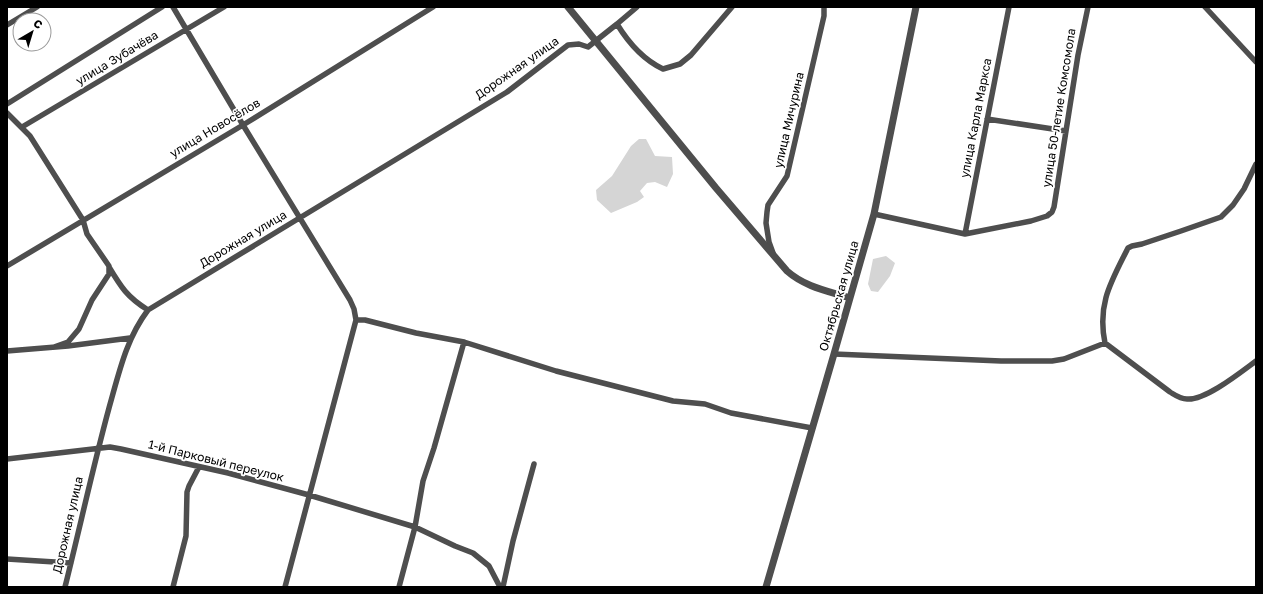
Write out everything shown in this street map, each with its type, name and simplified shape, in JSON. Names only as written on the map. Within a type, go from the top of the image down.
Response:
[{"type":"street","points":[[7,24],[37,7]]},
{"type":"street","name":"улица Зубачёва","points":[[7,104],[162,7]]},
{"type":"street","points":[[173,7],[354,309],[356,320],[285,587]]},
{"type":"street","name":"улица Зубачёва","points":[[22,127],[224,7]]},
{"type":"street","name":"улица Новосёлов","points":[[7,266],[243,125],[433,7]]},
{"type":"street","points":[[568,7],[650,108],[787,271],[800,281],[811,286],[850,298]]},
{"type":"street","points":[[596,41],[637,7]]},
{"type":"street","points":[[617,24],[625,37],[652,64],[663,69],[680,64],[691,55],[732,7]]},
{"type":"street","name":"улица Мичурина","points":[[773,255],[766,224],[768,205],[787,176],[824,16],[824,7]]},
{"type":"street","name":"Октябрьская улица","points":[[766,587],[874,214],[916,7]]},
{"type":"street","name":"улица Карла Маркса","points":[[965,234],[1010,7]]},
{"type":"street","name":"улица 50-летие Комсомола","points":[[965,234],[1031,221],[1047,216],[1052,212],[1078,55],[1088,7]]},
{"type":"street","points":[[1205,7],[1256,62]]},
{"type":"street","name":"Дорожная улица","points":[[65,587],[98,448],[122,362],[130,338],[139,321],[148,310],[507,92],[568,45],[579,44],[588,47],[596,41]]},
{"type":"street","points":[[7,113],[30,136],[83,220],[87,234],[109,266],[122,289],[135,302],[148,310]]},
{"type":"street","points":[[988,119],[1066,131]]},
{"type":"street","points":[[1256,164],[1244,189],[1233,205],[1221,217],[1128,248],[1107,290],[1103,310],[1103,332],[1105,343],[1177,397],[1187,400],[1199,398],[1222,385],[1256,361]]},
{"type":"street","points":[[874,214],[965,234]]},
{"type":"street","points":[[54,347],[68,342],[79,329],[92,300],[109,274],[109,266]]},
{"type":"street","points":[[356,320],[365,320],[416,333],[464,342],[556,371],[673,401],[704,404],[731,414],[812,428]]},
{"type":"street","points":[[7,351],[130,338]]},
{"type":"street","points":[[399,587],[415,527],[423,481],[434,448],[464,342]]},
{"type":"street","points":[[834,354],[1001,361],[1052,361],[1064,359],[1105,343]]},
{"type":"street","name":"1-й Парковый переулок","points":[[7,459],[110,447],[228,473],[309,495],[415,527],[473,553],[489,566],[502,587]]},
{"type":"street","points":[[502,587],[534,464]]},
{"type":"street","points":[[173,587],[186,536],[187,492],[199,467]]},
{"type":"street","points":[[7,560],[71,563]]},
{"type":"shaded area","points":[[639,139],[646,139],[655,156],[672,157],[673,174],[667,187],[655,182],[647,183],[640,191],[644,197],[637,202],[611,213],[597,200],[596,190],[612,176],[631,146]]},
{"type":"shaded area","points":[[886,256],[895,263],[890,276],[878,292],[871,291],[868,284],[873,259]]}]
